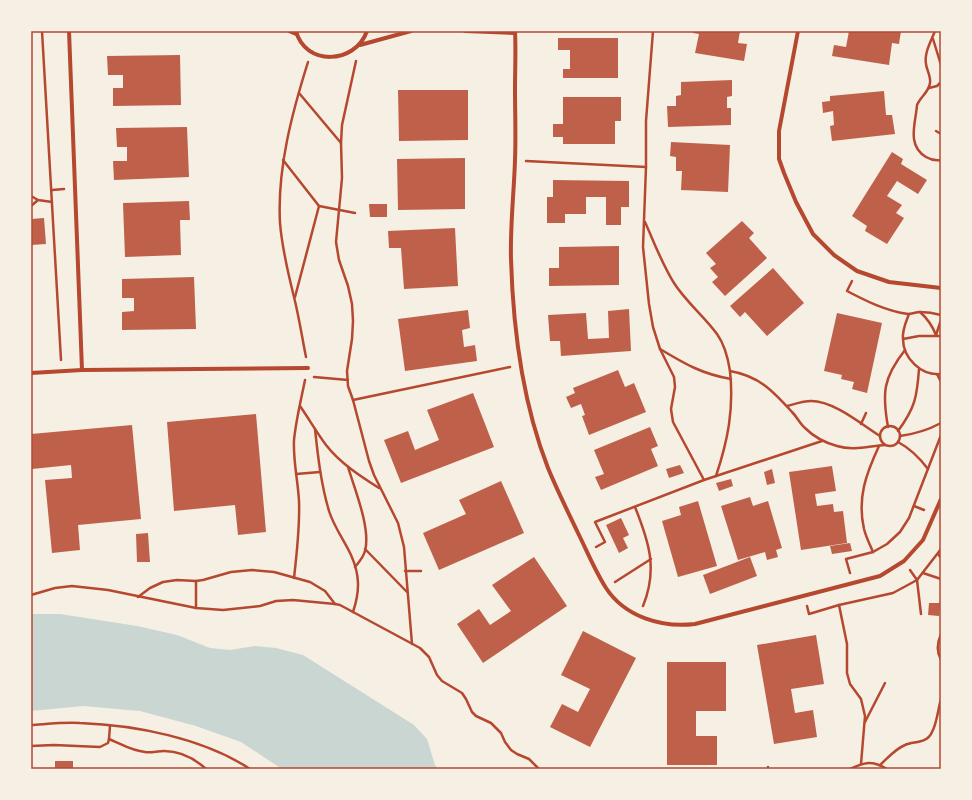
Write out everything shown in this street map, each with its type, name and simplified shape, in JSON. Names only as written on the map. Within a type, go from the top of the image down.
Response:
[{"type":"street","points":[[69,31],[82,370]]},
{"type":"street","points":[[289,31],[296,32],[303,44],[312,52],[324,57],[337,57],[350,53],[360,45],[411,31]]},
{"type":"street","points":[[360,45],[367,31]]},
{"type":"street","points":[[465,31],[515,32],[515,160],[511,222],[511,258],[513,294],[521,365],[532,417],[549,469],[586,551],[606,588],[615,599],[625,608],[651,621],[666,625],[680,626],[696,624],[852,582],[880,576],[904,561],[923,540],[941,499]]},
{"type":"street","points":[[798,31],[779,131],[779,160],[796,202],[814,234],[834,255],[857,271],[879,280],[941,288]]},
{"type":"street","points":[[31,373],[82,370],[308,368]]},
{"type":"path","points":[[42,31],[61,372]]},
{"type":"path","points":[[654,31],[646,121],[644,247],[649,304],[653,327],[660,349],[674,377],[675,387],[671,409],[673,422],[704,480]]},
{"type":"path","points":[[935,31],[926,58],[926,64],[930,77],[929,88],[917,104],[913,133],[914,142],[923,155],[931,160],[941,160]]},
{"type":"path","points":[[932,38],[941,65]]},
{"type":"path","points":[[360,45],[342,125],[342,178],[336,242],[337,251],[352,304],[353,322],[347,371],[348,386],[354,400],[369,461],[380,488],[398,523],[404,547],[412,644]]},
{"type":"path","points":[[294,578],[299,534],[299,500],[294,441],[308,368],[284,254],[280,222],[280,191],[283,160],[298,92],[312,52]]},
{"type":"path","points":[[929,88],[937,86],[941,82]]},
{"type":"path","points":[[298,92],[341,143]]},
{"type":"path","points":[[936,131],[941,134]]},
{"type":"path","points":[[283,160],[319,206],[355,214]]},
{"type":"path","points":[[515,160],[646,167]]},
{"type":"path","points":[[31,196],[38,200],[52,202]]},
{"type":"path","points":[[31,206],[38,200]]},
{"type":"path","points":[[294,298],[319,206]]},
{"type":"path","points":[[645,220],[674,283],[685,299],[710,324],[719,336],[725,349],[730,371],[732,412],[723,455],[716,476]]},
{"type":"path","points":[[857,271],[847,291],[887,309],[909,314],[920,312],[941,315]]},
{"type":"path","points":[[920,312],[930,322],[936,335]]},
{"type":"path","points":[[909,314],[904,327],[903,339],[905,350],[911,360],[919,368],[930,373],[941,374]]},
{"type":"path","points":[[936,335],[941,320]]},
{"type":"path","points":[[903,339],[919,336],[941,336]]},
{"type":"path","points":[[660,349],[698,371],[731,380]]},
{"type":"path","points":[[888,427],[885,408],[885,392],[888,377],[895,363],[905,350]]},
{"type":"path","points":[[354,400],[521,365]]},
{"type":"path","points":[[898,431],[913,408],[916,398],[919,368]]},
{"type":"path","points":[[730,371],[754,378],[766,385],[787,406],[805,428],[822,441],[838,447],[856,449],[879,445],[894,445],[898,442],[900,436],[896,428],[888,427],[884,429],[880,436]]},
{"type":"path","points":[[937,374],[941,382]]},
{"type":"path","points":[[306,376],[348,380]]},
{"type":"path","points":[[787,406],[799,402],[812,401],[825,403],[837,408],[880,436],[885,445]]},
{"type":"path","points":[[300,406],[327,446],[348,467],[380,488]]},
{"type":"path","points":[[861,424],[866,413]]},
{"type":"path","points":[[900,436],[917,434],[933,428],[941,423]]},
{"type":"path","points":[[315,429],[320,472],[330,513],[339,535],[351,554],[359,582],[358,598],[353,612]]},
{"type":"path","points":[[852,582],[846,560],[873,552],[888,544],[900,532],[909,518],[941,435]]},
{"type":"path","points":[[586,551],[605,542],[595,522],[704,480],[822,441]]},
{"type":"path","points":[[898,442],[915,453],[928,468]]},
{"type":"path","points":[[873,552],[864,530],[861,509],[863,487],[869,466],[879,445]]},
{"type":"path","points":[[348,467],[364,518],[365,549],[362,559],[355,568]]},
{"type":"path","points":[[296,474],[320,472]]},
{"type":"path","points":[[635,507],[646,533],[651,558],[647,597],[637,614]]},
{"type":"path","points":[[804,595],[809,614],[839,605],[893,593],[917,580],[941,548]]},
{"type":"path","points":[[365,549],[407,593]]},
{"type":"path","points":[[938,554],[941,558]]},
{"type":"path","points":[[606,588],[651,558]]},
{"type":"path","points":[[904,561],[917,580],[921,614]]},
{"type":"path","points":[[138,597],[150,588],[163,582],[211,579],[231,572],[252,570],[274,572],[310,582],[325,591],[335,604]]},
{"type":"path","points":[[405,571],[421,571]]},
{"type":"path","points":[[923,573],[941,579]]},
{"type":"path","points":[[196,581],[196,608]]},
{"type":"path","points":[[31,595],[55,588],[72,586],[95,588],[196,608],[223,610],[260,606],[276,601],[293,600],[340,605],[420,648],[429,657],[437,675],[442,681],[462,693],[472,712],[476,716],[491,723],[501,733],[511,750],[529,759],[539,769]]},
{"type":"path","points":[[839,605],[846,644],[846,673],[850,684],[861,699],[864,707],[865,716],[861,764]]},
{"type":"path","points":[[941,634],[937,648],[941,660]]},
{"type":"path","points":[[864,724],[885,683]]},
{"type":"path","points":[[880,765],[894,751],[905,745],[924,741],[932,733],[941,699]]},
{"type":"path","points":[[31,725],[79,723],[163,734],[203,746],[240,762],[250,769]]},
{"type":"path","points":[[31,746],[54,745],[100,747],[108,743],[110,739],[110,726]]},
{"type":"path","points":[[110,739],[132,749],[145,752],[176,752],[200,763],[206,769]]},
{"type":"path","points":[[850,769],[861,764],[871,762],[887,769]]},
{"type":"shaded area","points":[[31,614],[60,614],[137,626],[177,635],[210,648],[230,650],[255,646],[276,648],[303,655],[414,725],[427,739],[435,765],[438,769],[282,769],[241,742],[196,726],[140,711],[83,706],[31,711]]},
{"type":"building","points":[[693,31],[740,31],[738,43],[747,44],[744,61],[695,53],[699,34],[693,33]]},
{"type":"building","points":[[849,31],[901,31],[899,44],[892,43],[889,65],[832,56],[834,45],[846,47]]},
{"type":"building","points":[[558,38],[618,38],[618,78],[563,78],[563,69],[570,69],[570,50],[558,50]]},
{"type":"building","points":[[180,55],[181,105],[113,106],[113,88],[123,88],[123,75],[108,75],[107,56]]},
{"type":"building","points":[[732,80],[732,96],[727,97],[727,108],[731,108],[731,125],[668,127],[667,106],[676,106],[676,96],[681,95],[681,82]]},
{"type":"building","points":[[398,90],[468,90],[468,140],[399,141]]},
{"type":"building","points":[[884,91],[886,115],[892,115],[895,134],[832,141],[830,126],[834,125],[833,111],[823,113],[822,102],[830,101],[830,96]]},
{"type":"building","points":[[563,97],[621,97],[621,121],[615,121],[615,144],[563,144],[563,137],[553,137],[553,124],[563,124]]},
{"type":"building","points":[[187,127],[189,177],[114,180],[113,161],[127,161],[127,147],[117,147],[116,128]]},
{"type":"building","points":[[671,142],[730,145],[728,192],[681,190],[682,171],[676,171],[676,157],[670,156]]},
{"type":"building","points":[[892,152],[903,159],[901,164],[927,180],[918,194],[897,181],[887,196],[902,205],[896,213],[904,218],[887,244],[865,231],[867,226],[852,216]]},
{"type":"building","points":[[465,158],[465,209],[398,210],[397,159]]},
{"type":"building","points":[[553,180],[629,181],[629,207],[621,207],[621,225],[606,225],[606,197],[586,197],[586,214],[565,214],[565,223],[547,223],[547,197],[553,197]]},
{"type":"building","points":[[189,201],[190,220],[180,220],[181,255],[125,257],[123,203]]},
{"type":"building","points":[[369,204],[387,204],[387,217],[370,217]]},
{"type":"building","points":[[44,218],[46,244],[31,245],[31,219]]},
{"type":"building","points":[[742,221],[754,233],[749,238],[767,258],[725,296],[712,282],[718,277],[710,268],[716,264],[706,253]]},
{"type":"building","points":[[455,228],[458,286],[404,289],[401,248],[389,248],[388,231]]},
{"type":"building","points":[[619,246],[619,285],[549,286],[549,268],[559,268],[559,247]]},
{"type":"building","points":[[773,268],[804,303],[767,336],[745,312],[740,317],[730,306]]},
{"type":"building","points":[[194,277],[196,329],[122,330],[122,312],[134,311],[134,298],[122,298],[122,279]]},
{"type":"building","points":[[629,309],[631,351],[561,356],[560,341],[550,341],[548,315],[586,313],[588,339],[609,338],[608,311]]},
{"type":"building","points":[[468,310],[470,328],[462,330],[464,347],[475,345],[477,361],[405,371],[398,319]]},
{"type":"building","points":[[837,313],[882,323],[867,393],[852,389],[854,382],[841,379],[842,375],[824,371]]},
{"type":"building","points":[[618,370],[625,387],[634,383],[646,412],[589,435],[582,416],[585,415],[581,404],[571,408],[566,397],[575,393],[573,388]]},
{"type":"building","points":[[473,393],[494,447],[401,483],[384,440],[408,431],[415,450],[439,440],[427,410]]},
{"type":"building","points":[[256,414],[266,532],[238,535],[235,505],[174,511],[167,422]]},
{"type":"building","points":[[132,425],[141,519],[78,525],[80,550],[52,553],[45,480],[72,478],[71,465],[32,469],[31,434]]},
{"type":"building","points":[[650,427],[658,446],[651,449],[658,466],[601,490],[595,477],[604,474],[594,450]]},
{"type":"building","points":[[680,465],[684,473],[669,478],[666,469]]},
{"type":"building","points":[[832,466],[836,491],[815,494],[817,506],[833,504],[834,512],[843,511],[847,543],[801,550],[789,472]]},
{"type":"building","points":[[772,469],[775,483],[767,485],[764,472]]},
{"type":"building","points":[[731,479],[733,486],[719,491],[716,483]]},
{"type":"building","points":[[501,481],[524,533],[439,570],[423,533],[466,514],[459,500]]},
{"type":"building","points":[[750,497],[753,506],[768,501],[782,548],[776,550],[778,557],[767,560],[765,552],[738,560],[721,506]]},
{"type":"building","points":[[698,501],[717,566],[678,577],[662,521],[681,515],[679,507]]},
{"type":"building","points":[[621,518],[629,535],[623,538],[628,548],[619,553],[606,525]]},
{"type":"building","points":[[148,533],[150,562],[137,562],[136,534]]},
{"type":"building","points":[[850,543],[852,551],[832,554],[830,546]]},
{"type":"building","points":[[534,557],[567,606],[483,663],[457,624],[479,609],[490,625],[511,611],[492,585]]},
{"type":"building","points":[[750,557],[757,576],[710,594],[703,575]]},
{"type":"building","points":[[929,603],[940,603],[939,616],[928,615]]},
{"type":"building","points":[[583,631],[636,658],[590,747],[550,727],[562,704],[578,712],[590,689],[561,675]]},
{"type":"building","points":[[816,635],[824,684],[791,689],[795,713],[813,710],[817,737],[774,744],[757,645]]},
{"type":"building","points":[[667,662],[726,662],[726,711],[696,711],[696,736],[717,736],[717,765],[667,765]]},
{"type":"building","points":[[55,761],[73,761],[73,769],[55,769]]}]
